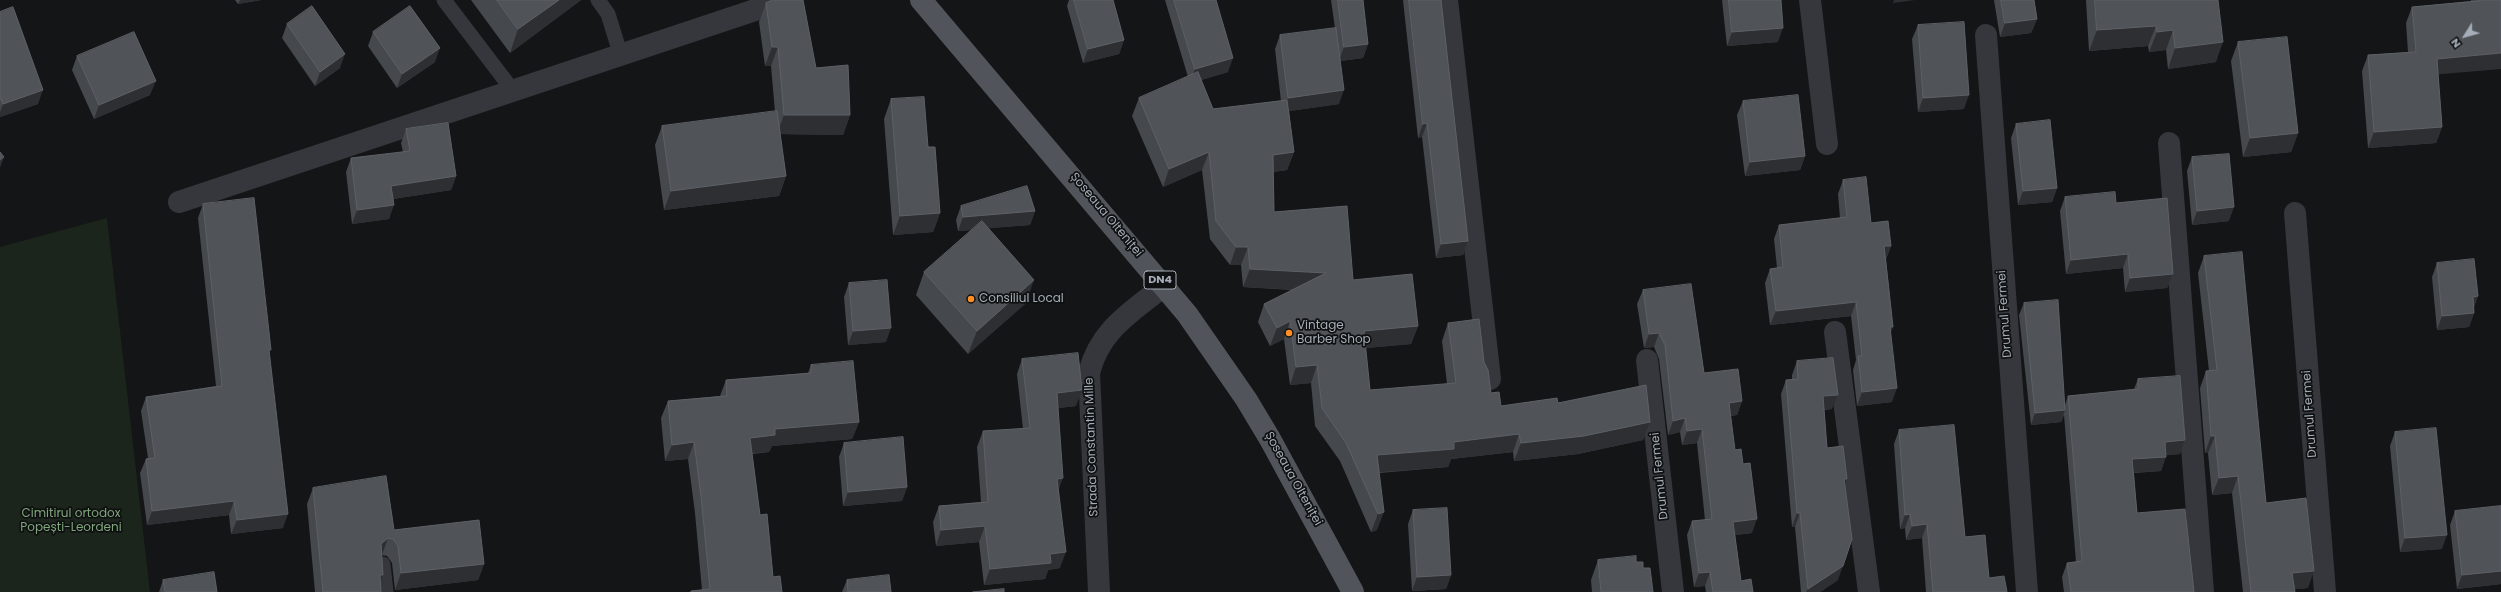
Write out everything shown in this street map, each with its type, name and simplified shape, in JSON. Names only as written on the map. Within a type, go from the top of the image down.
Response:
[{"type":"main road","name":"Șoseaua Olteniței","points":[[921,0],[1165,285],[1216,353],[1250,405],[1293,478],[1353,592]]},
{"type":"street","points":[[179,202],[514,92],[785,0]]},
{"type":"street","points":[[1447,0],[1490,379]]},
{"type":"street","points":[[1810,0],[1827,144]]},
{"type":"street","name":"Drumul Fermei","points":[[1986,35],[2026,592]]},
{"type":"street","points":[[2169,143],[2204,592]]},
{"type":"street","name":"Drumul Fermei","points":[[2295,213],[2325,592]]},
{"type":"street","name":"Strada Constantin Mille","points":[[1099,592],[1090,373],[1097,348],[1113,327],[1165,285]]},
{"type":"street","points":[[1835,332],[1869,592]]},
{"type":"street","name":"Drumul Fermei","points":[[1647,360],[1673,592]]},
{"type":"lane","points":[[444,0],[514,92]]},
{"type":"lane","points":[[598,0],[608,14],[621,56]]},
{"type":"lane","points":[[383,564],[386,592]]},
{"type":"green space","name":"Cimitirul ortodox Popești-Leordeni","points":[[107,218],[150,592],[0,592],[0,247]]},
{"type":"building","points":[[497,0],[559,0],[518,29]]},
{"type":"building","points":[[773,0],[803,0],[816,68],[848,65],[850,115],[784,115],[778,47],[772,47],[766,3]]},
{"type":"building","points":[[1074,0],[1113,0],[1124,40],[1088,49]]},
{"type":"building","points":[[1174,0],[1216,0],[1233,58],[1195,69]]},
{"type":"building","points":[[1338,0],[1363,0],[1368,44],[1344,47]]},
{"type":"building","points":[[1409,0],[1441,0],[1468,241],[1441,244],[1427,123],[1423,124]]},
{"type":"building","points":[[1729,0],[1781,0],[1783,28],[1732,32]]},
{"type":"building","points":[[2001,0],[2034,0],[2037,19],[2005,23]]},
{"type":"building","points":[[2095,0],[2218,0],[2223,42],[2175,48],[2173,30],[2157,32],[2156,26],[2097,30]]},
{"type":"building","points":[[2479,0],[2501,0],[2501,53],[2437,59],[2442,127],[2374,132],[2368,55],[2416,52],[2412,7]]},
{"type":"building","points":[[312,6],[345,54],[320,72],[287,24]]},
{"type":"building","points":[[410,6],[440,48],[402,74],[373,32]]},
{"type":"building","points":[[13,7],[43,90],[3,104],[0,97],[0,12]]},
{"type":"building","points":[[1964,22],[1969,95],[1923,98],[1918,25]]},
{"type":"building","points":[[1336,28],[1344,90],[1288,98],[1280,35]]},
{"type":"building","points":[[134,32],[156,81],[99,105],[77,56]]},
{"type":"building","points":[[2287,37],[2298,133],[2250,138],[2238,42]]},
{"type":"building","points":[[1198,72],[1213,109],[1287,100],[1294,152],[1273,155],[1274,212],[1347,206],[1353,280],[1412,274],[1418,326],[1364,331],[1370,390],[1456,383],[1448,323],[1479,319],[1484,362],[1488,370],[1491,393],[1499,392],[1501,406],[1557,398],[1558,403],[1646,385],[1650,422],[1584,436],[1521,443],[1519,434],[1454,442],[1454,449],[1377,455],[1384,512],[1378,514],[1346,443],[1322,408],[1317,365],[1296,367],[1290,321],[1277,328],[1264,304],[1326,273],[1250,269],[1248,247],[1236,247],[1216,221],[1209,152],[1169,169],[1139,98]]},
{"type":"building","points":[[1798,95],[1805,156],[1750,162],[1743,101]]},
{"type":"building","points":[[924,97],[928,147],[935,147],[940,213],[900,216],[891,99]]},
{"type":"building","points":[[777,111],[786,176],[671,191],[662,126]]},
{"type":"building","points":[[2050,120],[2057,188],[2023,191],[2016,124]]},
{"type":"building","points":[[448,123],[456,176],[391,186],[394,205],[357,210],[351,158],[410,151],[406,129]]},
{"type":"building","points":[[0,152],[4,157],[0,160]]},
{"type":"building","points":[[2229,154],[2234,207],[2197,211],[2192,157]]},
{"type":"building","points":[[1866,177],[1871,223],[1888,221],[1891,246],[1884,246],[1893,327],[1890,327],[1897,388],[1862,392],[1858,356],[1862,356],[1856,302],[1776,311],[1770,269],[1783,267],[1779,225],[1847,217],[1843,180]]},
{"type":"building","points":[[1027,186],[1035,211],[963,217],[961,206]]},
{"type":"building","points":[[2115,192],[2116,203],[2167,198],[2173,274],[2130,278],[2128,254],[2071,260],[2065,197]]},
{"type":"building","points":[[254,198],[271,350],[269,350],[288,514],[237,520],[234,501],[152,511],[146,459],[155,458],[146,397],[222,386],[203,204]]},
{"type":"building","name":"Consiliul Local","points":[[982,221],[1034,280],[977,331],[924,272]]},
{"type":"building","points":[[2242,252],[2266,503],[2306,498],[2314,571],[2292,573],[2295,592],[2251,592],[2238,476],[2219,478],[2215,436],[2211,436],[2206,371],[2217,370],[2204,256]]},
{"type":"building","points":[[2474,259],[2478,296],[2473,297],[2474,313],[2442,316],[2437,263]]},
{"type":"building","points":[[887,280],[891,328],[853,331],[849,283]]},
{"type":"building","points":[[1691,284],[1704,373],[1738,369],[1742,401],[1729,403],[1735,450],[1741,449],[1743,464],[1750,463],[1757,519],[1733,522],[1741,581],[1751,579],[1753,592],[1713,592],[1710,572],[1699,573],[1692,521],[1712,519],[1702,429],[1687,431],[1685,418],[1673,421],[1665,345],[1659,333],[1649,334],[1643,290]]},
{"type":"building","points":[[2058,300],[2065,410],[2035,413],[2024,303]]},
{"type":"building","points":[[1078,353],[1082,390],[1057,393],[1063,478],[1057,479],[1066,552],[1050,554],[1051,563],[990,569],[985,526],[941,530],[939,506],[988,502],[983,431],[1030,428],[1022,359]]},
{"type":"building","points":[[1833,358],[1838,395],[1823,396],[1827,448],[1843,446],[1847,479],[1844,479],[1852,539],[1843,566],[1808,589],[1800,513],[1797,513],[1786,380],[1798,379],[1797,361]]},
{"type":"building","points":[[853,361],[859,422],[775,429],[775,435],[750,438],[760,515],[767,514],[773,577],[780,576],[782,592],[691,592],[710,589],[701,496],[694,442],[672,445],[668,401],[727,396],[726,380],[811,373],[811,365]]},
{"type":"building","points":[[2180,376],[2185,440],[2165,442],[2166,457],[2132,459],[2137,513],[2185,509],[2194,592],[2071,592],[2067,563],[2082,561],[2068,396],[2138,389],[2138,379]]},
{"type":"building","points":[[1954,425],[1965,537],[1985,535],[1989,578],[2004,576],[2007,592],[1933,592],[1927,524],[1912,526],[1910,514],[1905,515],[1899,430]]},
{"type":"building","points":[[2436,428],[2447,535],[2405,538],[2395,432]]},
{"type":"building","points":[[903,437],[907,487],[848,492],[844,443]]},
{"type":"building","points":[[386,476],[394,530],[479,520],[484,564],[401,573],[398,546],[393,539],[388,538],[381,544],[383,575],[380,575],[381,592],[323,592],[313,488]]},
{"type":"building","points":[[2501,506],[2501,571],[2462,575],[2455,511]]},
{"type":"building","points":[[1447,508],[1451,575],[1417,577],[1413,510]]},
{"type":"building","points":[[1636,556],[1636,562],[1643,562],[1643,568],[1650,568],[1653,592],[1601,592],[1598,560]]},
{"type":"building","points":[[214,572],[217,592],[165,592],[163,580]]},
{"type":"building","points":[[889,575],[891,592],[848,592],[847,580]]},
{"type":"building","points":[[1004,589],[1004,592],[973,592]]},
{"type":"place","name":"Consiliul Local","points":[[971,299]]},
{"type":"place","name":"Vintage Barber Shop","points":[[1289,333]]}]
